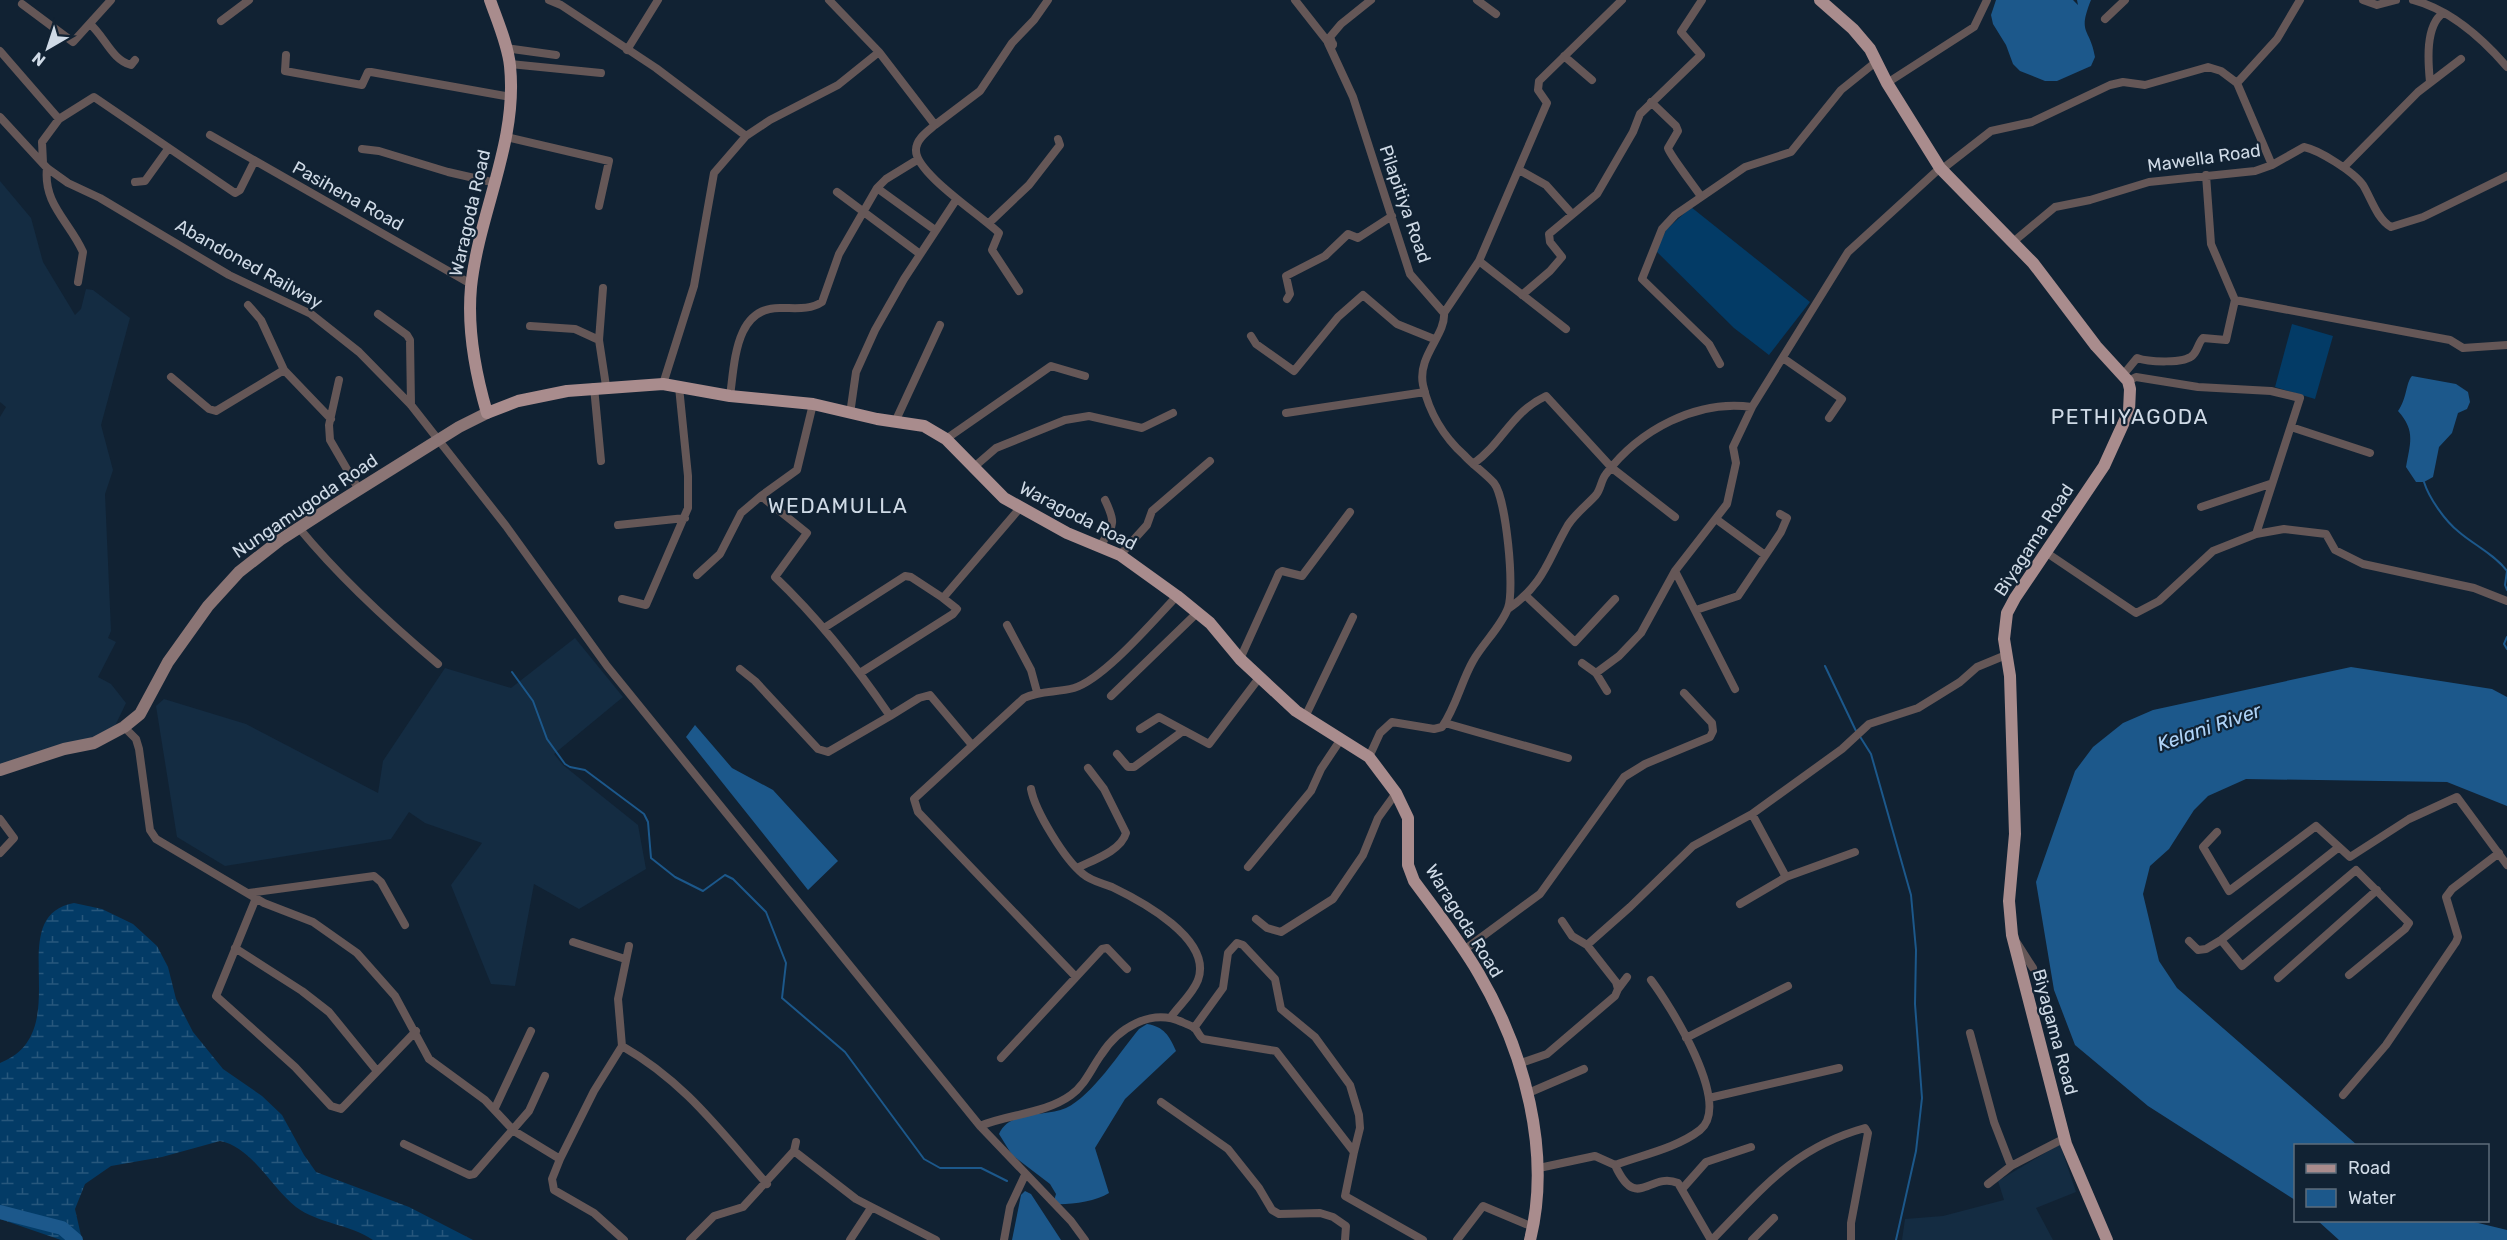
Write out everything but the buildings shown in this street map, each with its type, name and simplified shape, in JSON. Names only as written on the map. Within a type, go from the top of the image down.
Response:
[{"type":"main road","name":"Waragoda Road","points":[[490,0],[510,64],[511,97],[506,137],[471,284],[471,339],[476,377],[487,413],[518,401],[600,387],[663,384],[730,396],[813,404],[850,414],[924,426],[946,439],[1004,498],[1067,533],[1101,545],[1120,555],[1198,612],[1259,678],[1305,717],[1369,757],[1396,793],[1408,818],[1408,865],[1414,881],[1464,950],[1502,1020],[1518,1064],[1526,1094],[1539,1168],[1539,1192],[1530,1240]]},
{"type":"main road","points":[[1820,0],[1862,39],[1940,169],[2013,242],[2052,285],[2096,346],[2125,378]]},
{"type":"main road","name":"Biyagama Road","points":[[2107,1240],[2065,1138],[2012,935],[2009,901],[2014,834],[2010,676],[2004,639],[2007,614],[2103,466],[2122,430],[2129,411],[2130,389],[2125,378]]},
{"type":"street","points":[[22,4],[73,42],[111,0]]},
{"type":"street","points":[[221,21],[249,0]]},
{"type":"street","points":[[549,0],[561,4],[713,109],[746,136]]},
{"type":"street","points":[[627,50],[658,0]]},
{"type":"street","points":[[829,0],[879,52],[935,125]]},
{"type":"street","points":[[1019,291],[992,250],[999,233],[989,223],[956,200],[917,160],[916,148],[922,136],[980,90],[1012,43],[1034,20],[1048,0]]},
{"type":"street","points":[[1295,0],[1328,42],[1333,45]]},
{"type":"street","points":[[1333,45],[1330,37],[1333,33],[1371,0]]},
{"type":"street","points":[[1477,0],[1496,14]]},
{"type":"street","points":[[1508,609],[1510,594],[1508,549],[1502,498],[1494,483],[1445,434],[1425,392],[1423,370],[1443,322],[1444,313],[1479,261],[1521,171],[1548,104],[1538,90],[1539,81],[1622,0]]},
{"type":"street","points":[[1522,296],[1558,264],[1562,257],[1548,237],[1597,194],[1629,139],[1640,114],[1701,54],[1681,32],[1702,0]]},
{"type":"street","points":[[1887,83],[1974,27],[1987,0]]},
{"type":"street","points":[[2105,19],[2125,0]]},
{"type":"street","points":[[2237,82],[2277,39],[2300,0]]},
{"type":"street","points":[[2363,0],[2377,5],[2396,0]]},
{"type":"street","points":[[2413,0],[2443,13],[2483,39],[2507,67]]},
{"type":"street","points":[[2430,82],[2430,42],[2437,17],[2443,13]]},
{"type":"street","points":[[90,24],[103,36],[111,52],[123,63],[131,65],[135,60]]},
{"type":"street","name":"Pilapitiya Road","points":[[1333,45],[1328,43],[1353,97],[1410,274],[1444,313]]},
{"type":"street","points":[[505,48],[556,55]]},
{"type":"street","points":[[0,51],[59,118]]},
{"type":"street","points":[[663,384],[694,286],[714,172],[746,136],[770,120],[838,85],[879,52]]},
{"type":"street","points":[[286,55],[285,71],[362,85],[368,72],[371,72],[511,97]]},
{"type":"street","points":[[1564,56],[1592,80]]},
{"type":"street","points":[[2344,167],[2430,82],[2461,59]]},
{"type":"street","points":[[1720,364],[1709,344],[1642,279],[1662,229],[1700,195],[1745,167],[1791,152],[1841,90],[1877,61]]},
{"type":"street","points":[[510,64],[601,74]]},
{"type":"street","points":[[1596,673],[1619,656],[1641,633],[1675,571],[1716,519],[1730,495],[1736,463],[1733,447],[1752,407],[1848,252],[1940,169],[1991,131],[2032,122],[2110,85],[2123,82],[2145,85],[2208,67],[2221,70],[2237,82],[2272,165]]},
{"type":"street","points":[[78,282],[83,252],[48,196],[45,183],[42,142],[59,118],[94,97],[236,193],[240,190],[254,162]]},
{"type":"street","points":[[1651,102],[1676,126],[1678,131],[1668,148],[1669,153],[1686,172],[1700,195]]},
{"type":"street","name":"Abandoned Railway","points":[[0,117],[45,166],[220,270],[310,314],[359,352],[411,405],[506,526],[607,666],[980,1126],[1071,1221],[1085,1240]]},
{"type":"street","name":"Pasihena Road","points":[[210,135],[471,284]]},
{"type":"street","points":[[506,137],[609,161],[599,206]]},
{"type":"street","points":[[989,223],[1018,196],[1054,155],[1060,145],[1058,139]]},
{"type":"street","name":"Mawella Road","points":[[2013,242],[2055,207],[2090,200],[2149,182],[2206,175],[2238,174],[2272,165],[2304,147],[2344,167],[2362,183],[2381,217],[2391,227],[2422,217],[2507,176]]},
{"type":"street","points":[[135,182],[145,181],[168,149]]},
{"type":"street","points":[[362,149],[379,151],[448,172],[496,183]]},
{"type":"street","points":[[730,396],[737,352],[744,327],[752,316],[766,307],[803,309],[822,302],[839,254],[877,188],[886,179],[917,160]]},
{"type":"street","points":[[1521,171],[1546,185],[1572,214]]},
{"type":"street","points":[[2125,378],[2137,358],[2158,361],[2186,358],[2194,354],[2203,338],[2226,340],[2235,300],[2211,244],[2206,175]]},
{"type":"street","points":[[877,188],[934,230]]},
{"type":"street","points":[[837,192],[920,254]]},
{"type":"street","points":[[850,414],[856,372],[875,330],[934,230],[956,200]]},
{"type":"street","points":[[1287,299],[1290,294],[1286,276],[1325,256],[1348,234],[1358,238],[1392,216]]},
{"type":"street","points":[[1479,261],[1566,328]]},
{"type":"street","points":[[601,461],[599,340],[603,288]]},
{"type":"street","points":[[1251,336],[1256,344],[1294,370],[1315,343],[1363,295],[1396,324],[1434,339]]},
{"type":"street","points":[[2235,300],[2450,340],[2463,348],[2507,345]]},
{"type":"street","points":[[248,305],[261,320],[284,370],[331,419]]},
{"type":"street","points":[[378,314],[407,335],[410,340],[411,405]]},
{"type":"street","points":[[895,422],[940,325]]},
{"type":"street","points":[[530,326],[575,328],[599,340]]},
{"type":"street","points":[[1783,358],[1842,399],[1829,418]]},
{"type":"street","points":[[946,439],[1051,366],[1085,376]]},
{"type":"street","points":[[171,377],[209,410],[216,411],[284,370]]},
{"type":"street","points":[[2125,378],[2136,377],[2198,387],[2271,391],[2300,398],[2270,484],[2256,534]]},
{"type":"street","points":[[339,380],[331,419],[330,440],[359,490]]},
{"type":"street","points":[[622,599],[646,605],[685,518],[688,476],[679,387]]},
{"type":"street","points":[[1286,412],[1425,392]]},
{"type":"street","points":[[1473,464],[1491,451],[1526,405],[1546,396],[1612,468],[1675,517]]},
{"type":"street","points":[[697,574],[720,554],[741,513],[797,470],[813,404]]},
{"type":"street","points":[[1369,757],[1380,733],[1392,722],[1434,729],[1440,728],[1445,723],[1473,660],[1508,609],[1526,596],[1549,566],[1569,523],[1598,492],[1604,475],[1645,434],[1694,411],[1731,404],[1752,407]]},
{"type":"street","name":"Nungamugoda Road","points":[[0,770],[64,749],[94,743],[124,727],[140,714],[168,662],[208,606],[239,572],[299,528],[437,440],[487,413]]},
{"type":"street","points":[[974,467],[996,448],[1065,420],[1089,416],[1142,428],[1173,413]]},
{"type":"street","points":[[2291,427],[2370,453]]},
{"type":"street","points":[[1120,555],[1147,525],[1152,511],[1210,461]]},
{"type":"street","points":[[2201,507],[2270,484]]},
{"type":"street","points":[[761,496],[807,533],[775,577],[807,607],[861,673],[890,716]]},
{"type":"street","points":[[1101,545],[1113,526],[1114,519],[1105,500]]},
{"type":"street","points":[[943,598],[1020,508]]},
{"type":"street","points":[[1240,659],[1279,573],[1282,571],[1302,576],[1350,512]]},
{"type":"street","points":[[1696,610],[1738,596],[1787,518],[1780,514]]},
{"type":"street","points":[[618,525],[685,518]]},
{"type":"street","points":[[1716,519],[1765,555]]},
{"type":"street","points":[[299,528],[333,569],[384,620],[438,664]]},
{"type":"street","points":[[2047,553],[2136,613],[2159,601],[2213,552],[2256,534],[2292,529],[2326,534],[2336,550],[2354,561],[2474,588],[2507,601]]},
{"type":"street","points":[[1675,571],[1696,610],[1718,660],[1735,689]]},
{"type":"street","points":[[824,628],[905,576],[911,577],[957,609],[953,614],[861,673]]},
{"type":"street","points":[[1076,978],[914,806],[915,799],[1024,698],[1037,692],[1073,688],[1087,681],[1135,641],[1177,596]]},
{"type":"street","points":[[1526,596],[1575,642],[1615,599]]},
{"type":"street","points":[[1111,696],[1198,612]]},
{"type":"street","points":[[1305,717],[1353,617]]},
{"type":"street","points":[[1007,625],[1031,670],[1037,692]]},
{"type":"street","points":[[1587,945],[1693,846],[1752,814],[1842,749],[1869,724],[1918,708],[1960,682],[1977,667],[2006,655]]},
{"type":"street","points":[[1582,663],[1596,673],[1607,692]]},
{"type":"street","points":[[740,669],[818,749],[828,752],[930,695],[972,745]]},
{"type":"street","points":[[1140,729],[1159,717],[1209,744],[1259,678]]},
{"type":"street","points":[[1464,950],[1540,894],[1624,777],[1639,767],[1710,737],[1713,731],[1712,723],[1684,693]]},
{"type":"street","points":[[1445,723],[1568,758]]},
{"type":"street","points":[[124,727],[136,740],[139,749],[150,830],[156,839],[252,896],[313,922],[357,953],[395,996],[416,1031],[429,1059],[495,1108],[514,1131],[560,1159]]},
{"type":"street","points":[[1117,754],[1128,767],[1134,767],[1183,730]]},
{"type":"street","points":[[1248,867],[1301,804],[1341,739]]},
{"type":"street","points":[[1077,868],[1118,846],[1124,841],[1126,833],[1104,789],[1088,768]]},
{"type":"street","points":[[1031,789],[1034,801],[1046,825],[1077,868],[1092,879],[1112,887],[1161,915],[1178,928],[1194,949],[1200,968],[1199,978],[1193,990],[1171,1017]]},
{"type":"street","points":[[1256,919],[1267,928],[1281,932],[1333,898],[1363,855],[1378,818],[1396,793]]},
{"type":"street","points":[[2217,832],[2203,847],[2229,891],[2316,825],[2350,857],[2409,819],[2457,797],[2507,865]]},
{"type":"street","points":[[1752,814],[1786,877]]},
{"type":"street","points":[[0,819],[14,838],[0,853]]},
{"type":"street","points":[[2189,941],[2198,950],[2206,949],[2221,940],[2339,847]]},
{"type":"street","points":[[1740,904],[1786,877],[1855,852]]},
{"type":"street","points":[[2343,1095],[2386,1045],[2456,942],[2458,937],[2446,897],[2452,889],[2499,853]]},
{"type":"street","points":[[2221,940],[2242,966],[2356,870],[2409,923],[2405,929],[2349,975]]},
{"type":"street","points":[[252,896],[374,876],[381,882],[405,925]]},
{"type":"street","points":[[2278,978],[2377,890]]},
{"type":"street","points":[[252,896],[236,948],[216,996],[295,1067],[331,1106],[340,1109],[345,1106],[416,1031]]},
{"type":"street","points":[[1562,921],[1572,936],[1587,945],[1617,982],[1618,989]]},
{"type":"street","points":[[2012,935],[2033,968]]},
{"type":"street","points":[[573,942],[625,959]]},
{"type":"street","points":[[1194,1028],[1223,988],[1228,953],[1237,943],[1243,945],[1275,979],[1281,1009],[1315,1037],[1350,1085],[1359,1115],[1360,1128],[1345,1196],[1417,1239]]},
{"type":"street","points":[[624,1240],[594,1213],[554,1190],[552,1179],[594,1091],[622,1046],[618,999],[629,946]]},
{"type":"street","points":[[236,948],[302,991],[329,1012],[377,1071]]},
{"type":"street","points":[[1001,1058],[1107,948],[1127,969]]},
{"type":"street","points":[[1518,1064],[1548,1054],[1615,996],[1626,977]]},
{"type":"street","points":[[1615,1165],[1674,1143],[1702,1129],[1708,1117],[1709,1098],[1706,1082],[1686,1038],[1677,1008],[1651,980]]},
{"type":"street","points":[[1686,1038],[1788,986]]},
{"type":"street","points":[[980,1126],[998,1118],[1053,1105],[1069,1096],[1082,1086],[1114,1038],[1128,1027],[1139,1022],[1171,1017],[1194,1028],[1203,1039],[1276,1051],[1354,1152]]},
{"type":"street","points":[[495,1108],[531,1030]]},
{"type":"street","points":[[1970,1033],[1994,1122],[2011,1166]]},
{"type":"street","points":[[622,1046],[647,1060],[692,1097],[767,1184]]},
{"type":"street","points":[[1709,1098],[1839,1068]]},
{"type":"street","points":[[1526,1094],[1584,1069]]},
{"type":"street","points":[[404,1144],[470,1175],[477,1171],[514,1131],[529,1111],[545,1076]]},
{"type":"street","points":[[1161,1102],[1227,1149],[1259,1188],[1272,1210],[1279,1214],[1320,1213],[1333,1217],[1346,1226],[1346,1240]]},
{"type":"street","points":[[1539,1168],[1595,1156],[1615,1165],[1623,1182],[1629,1187],[1638,1188],[1672,1181],[1683,1188],[1712,1240],[1779,1171],[1798,1157],[1817,1145],[1865,1128],[1868,1133],[1851,1223],[1851,1240]]},
{"type":"street","points":[[1988,1184],[2011,1166],[2065,1138]]},
{"type":"street","points":[[690,1240],[714,1216],[743,1207],[767,1184],[795,1147],[856,1199],[936,1240]]},
{"type":"street","points":[[1683,1188],[1706,1162],[1751,1147]]},
{"type":"street","points":[[1004,1240],[1010,1207],[1025,1175]]},
{"type":"street","points":[[1457,1240],[1483,1206],[1533,1227]]},
{"type":"street","points":[[850,1240],[871,1208]]},
{"type":"street","points":[[1752,1240],[1774,1218]]},
{"type":"shaded area","points":[[0,181],[31,218],[43,262],[75,315],[81,309],[86,289],[93,290],[130,318],[101,425],[113,470],[105,494],[111,631],[108,638],[116,642],[98,677],[111,684],[126,703],[115,726],[94,743],[0,770],[0,417],[6,407],[0,402]]},
{"type":"shaded area","points":[[575,638],[623,697],[554,754],[563,765],[638,825],[646,869],[579,909],[534,884],[515,986],[491,984],[451,885],[482,843],[425,823],[409,812],[391,839],[225,866],[177,837],[156,706],[164,699],[246,724],[378,793],[383,761],[445,668],[511,688]]},
{"type":"shaded area","points":[[2060,1144],[2076,1192],[2036,1208],[2053,1240],[1902,1240],[1905,1219],[1943,1216],[2004,1200],[1998,1181]]},
{"type":"green space","points":[[1691,207],[1810,302],[1769,355],[1734,328],[1656,251],[1666,230]]},
{"type":"green space","points":[[2292,324],[2333,336],[2315,399],[2275,387]]},
{"type":"green space","points":[[74,903],[102,909],[133,924],[157,946],[168,967],[176,999],[193,1032],[223,1069],[262,1096],[282,1115],[316,1172],[409,1207],[473,1240],[373,1240],[354,1230],[314,1217],[287,1199],[252,1159],[242,1151],[220,1141],[162,1157],[111,1166],[85,1184],[75,1209],[82,1240],[61,1240],[0,1219],[0,1063],[23,1048],[34,1027],[39,1002],[39,952],[42,930],[53,913]]},
{"type":"water","points":[[1996,0],[2073,0],[2078,5],[2077,0],[2091,0],[2085,26],[2095,57],[2091,66],[2057,81],[2045,81],[2020,71],[2013,64],[2006,45],[1993,24],[1991,15]]},
{"type":"water","points":[[2412,376],[2456,384],[2468,392],[2470,402],[2467,409],[2458,413],[2452,433],[2439,447],[2433,477],[2424,482],[2416,482],[2406,467],[2410,437],[2404,418],[2398,411]]},
{"type":"water","name":"Kelani River","points":[[2351,667],[2492,689],[2507,697],[2507,806],[2447,782],[2246,779],[2208,796],[2194,810],[2169,849],[2150,866],[2143,894],[2159,961],[2177,988],[2356,1144],[2294,1144],[2294,1199],[2148,1106],[2075,1045],[2054,990],[2036,882],[2075,771],[2093,747],[2123,723],[2153,710]]},
{"type":"water","points":[[695,725],[732,768],[773,790],[838,861],[808,890],[686,737]]},
{"type":"water","points":[[1147,1024],[1158,1027],[1165,1033],[1176,1051],[1125,1099],[1095,1148],[1109,1193],[1097,1199],[1082,1202],[1053,1204],[1056,1194],[1050,1184],[1012,1155],[999,1134],[1011,1121],[1028,1115],[1058,1111],[1076,1102],[1096,1084],[1139,1029]]},
{"type":"water","points":[[1025,1191],[1031,1194],[1061,1240],[1012,1240],[1021,1195]]},
{"type":"water","points":[[2319,1222],[2474,1222],[2507,1230],[2507,1240],[2339,1240]]},
{"type":"waterway","points":[[2424,482],[2448,522],[2507,571],[2505,585],[2507,590]]},
{"type":"waterway","points":[[2507,637],[2504,644],[2507,649]]},
{"type":"waterway","points":[[1825,666],[1856,731]]},
{"type":"waterway","points":[[512,672],[533,701],[547,739],[565,764],[585,770],[644,814],[648,822],[651,858],[675,877],[703,891],[725,875],[733,879],[766,912],[786,963],[782,998],[845,1052],[924,1159],[940,1168],[981,1168],[1007,1181]]},
{"type":"waterway","points":[[1859,735],[1871,754],[1911,895],[1916,950],[1915,1004],[1922,1098],[1916,1151],[1896,1240]]},
{"type":"waterway","points":[[0,1212],[62,1228],[76,1240]]},
{"type":"district","name":"PETHIYAGODA","points":[[2130,417]]},
{"type":"district","name":"WEDAMULLA","points":[[838,506]]}]
